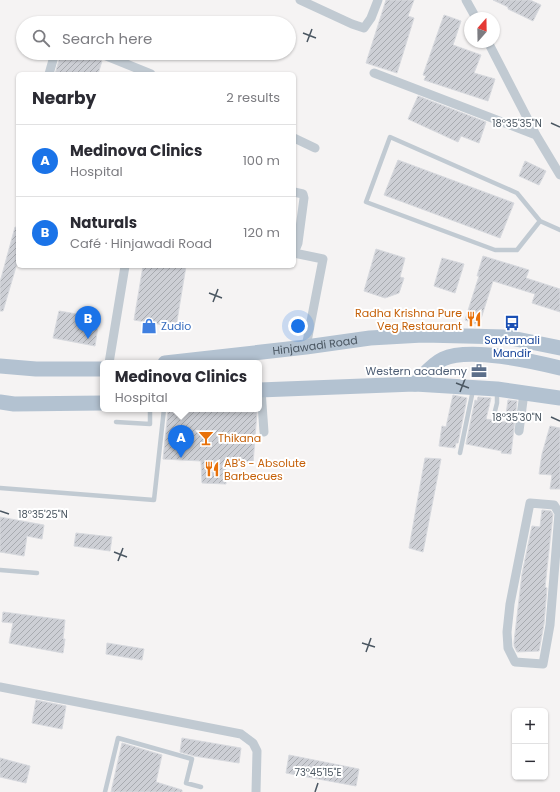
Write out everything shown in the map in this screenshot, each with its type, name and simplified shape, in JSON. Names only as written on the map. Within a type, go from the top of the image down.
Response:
[{"type":"main road","name":"Hinjawadi Road","points":[[191,360],[370,338],[430,335],[506,337],[560,348]]},
{"type":"main road","points":[[415,384],[431,367],[443,359],[461,354],[501,356],[560,368]]},
{"type":"main road","points":[[0,366],[36,369],[100,369]]},
{"type":"main road","points":[[262,390],[415,384],[497,389],[560,398]]},
{"type":"main road","points":[[0,402],[14,404],[100,403]]},
{"type":"street","points":[[300,0],[364,28],[371,18],[378,0]]},
{"type":"street","points":[[466,0],[473,12]]},
{"type":"street","points":[[491,48],[536,135],[560,175]]},
{"type":"street","points":[[50,72],[53,60]]},
{"type":"street","points":[[116,60],[146,72]]},
{"type":"street","points":[[374,73],[536,135]]},
{"type":"street","points":[[296,139],[315,148]]},
{"type":"street","points":[[296,192],[303,194],[304,198],[296,248]]},
{"type":"street","points":[[296,253],[323,259],[306,347]]},
{"type":"street","points":[[109,360],[125,268]]},
{"type":"street","points":[[519,431],[524,393]]},
{"type":"street","points":[[262,411],[264,432]]},
{"type":"street","points":[[530,503],[554,505],[560,511],[550,625],[543,664],[515,662],[508,648],[507,632],[510,604],[530,503]]},
{"type":"street","points":[[0,687],[241,734],[253,743],[258,751],[256,792]]},
{"type":"lane","points":[[540,222],[517,250],[495,250],[366,202],[390,137],[516,193],[540,222],[560,230]]},
{"type":"lane","points":[[460,453],[473,388]]},
{"type":"lane","points":[[494,414],[497,403],[497,389]]},
{"type":"lane","points":[[116,422],[150,424],[150,412]]},
{"type":"lane","points":[[0,488],[154,500],[164,412]]},
{"type":"lane","points":[[0,570],[37,573]]},
{"type":"lane","points":[[105,792],[118,738],[192,759],[186,783],[201,787]]},
{"type":"building","points":[[386,0],[414,0],[408,16],[414,18],[397,73],[366,63]]},
{"type":"building","points":[[493,0],[530,0],[541,5],[533,21]]},
{"type":"building","points":[[444,15],[461,21],[453,45],[481,55],[474,73],[495,79],[488,101],[424,80],[426,76],[423,75]]},
{"type":"building","points":[[59,60],[102,61],[99,72],[56,72]]},
{"type":"building","points":[[418,96],[486,122],[479,143],[461,136],[458,142],[408,119]]},
{"type":"building","points":[[398,160],[514,203],[500,238],[384,195]]},
{"type":"building","points":[[525,161],[546,171],[539,185],[519,176]]},
{"type":"building","points":[[15,227],[16,267],[3,311],[0,311],[0,282]]},
{"type":"building","points":[[376,249],[405,258],[400,277],[404,278],[399,293],[385,298],[364,291]]},
{"type":"building","points":[[483,256],[529,270],[526,278],[560,289],[560,312],[532,303],[535,294],[493,281],[479,325],[465,320],[479,276],[477,276]]},
{"type":"building","points":[[442,258],[464,264],[455,293],[434,286]]},
{"type":"building","points":[[143,268],[186,268],[176,327],[134,320]]},
{"type":"building","points":[[59,311],[77,314],[75,322],[98,326],[95,346],[53,338]]},
{"type":"building","points":[[453,395],[467,398],[458,443],[456,443],[455,448],[439,446],[442,426],[446,427]]},
{"type":"building","points":[[478,397],[491,398],[486,419],[505,422],[508,400],[517,401],[511,454],[466,444],[475,400],[477,401]]},
{"type":"building","points":[[168,412],[257,412],[253,464],[225,463],[226,484],[202,483],[201,461],[163,459]]},
{"type":"building","points":[[550,426],[560,428],[560,489],[550,489],[552,475],[539,474],[542,454]]},
{"type":"building","points":[[425,458],[441,459],[423,552],[409,548]]},
{"type":"building","points":[[542,510],[551,511],[553,514],[545,587],[547,588],[544,624],[539,651],[517,652],[514,642],[522,574],[532,526],[540,527]]},
{"type":"building","points":[[0,517],[44,525],[42,539],[27,536],[24,556],[0,552]]},
{"type":"building","points":[[76,533],[112,537],[110,551],[74,546]]},
{"type":"building","points":[[3,612],[65,620],[63,653],[9,643],[13,623],[2,622]]},
{"type":"building","points":[[107,643],[144,649],[142,660],[106,654]]},
{"type":"building","points":[[36,700],[66,706],[62,729],[32,723]]},
{"type":"building","points":[[182,738],[241,748],[239,763],[194,756],[180,752]]},
{"type":"building","points":[[122,743],[162,755],[156,782],[182,790],[182,792],[111,792]]},
{"type":"building","points":[[289,755],[359,769],[356,786],[286,773]]},
{"type":"building","points":[[0,758],[30,766],[26,783],[0,777]]},
{"type":"place","name":"Radha Krishna Pure Veg Restaurant","points":[[474,319]]},
{"type":"place","name":"Savtamali Mandir","points":[[512,323]]},
{"type":"place","name":"Zudio","points":[[149,326]]},
{"type":"place","name":"Naturals","points":[[88,339]]},
{"type":"place","name":"Western academy","points":[[479,371]]},
{"type":"place","name":"Thikana","points":[[206,438]]},
{"type":"place","name":"Medinova Clinics","points":[[181,458]]},
{"type":"place","name":"AB's - Absolute Barbecues","points":[[212,469]]}]
